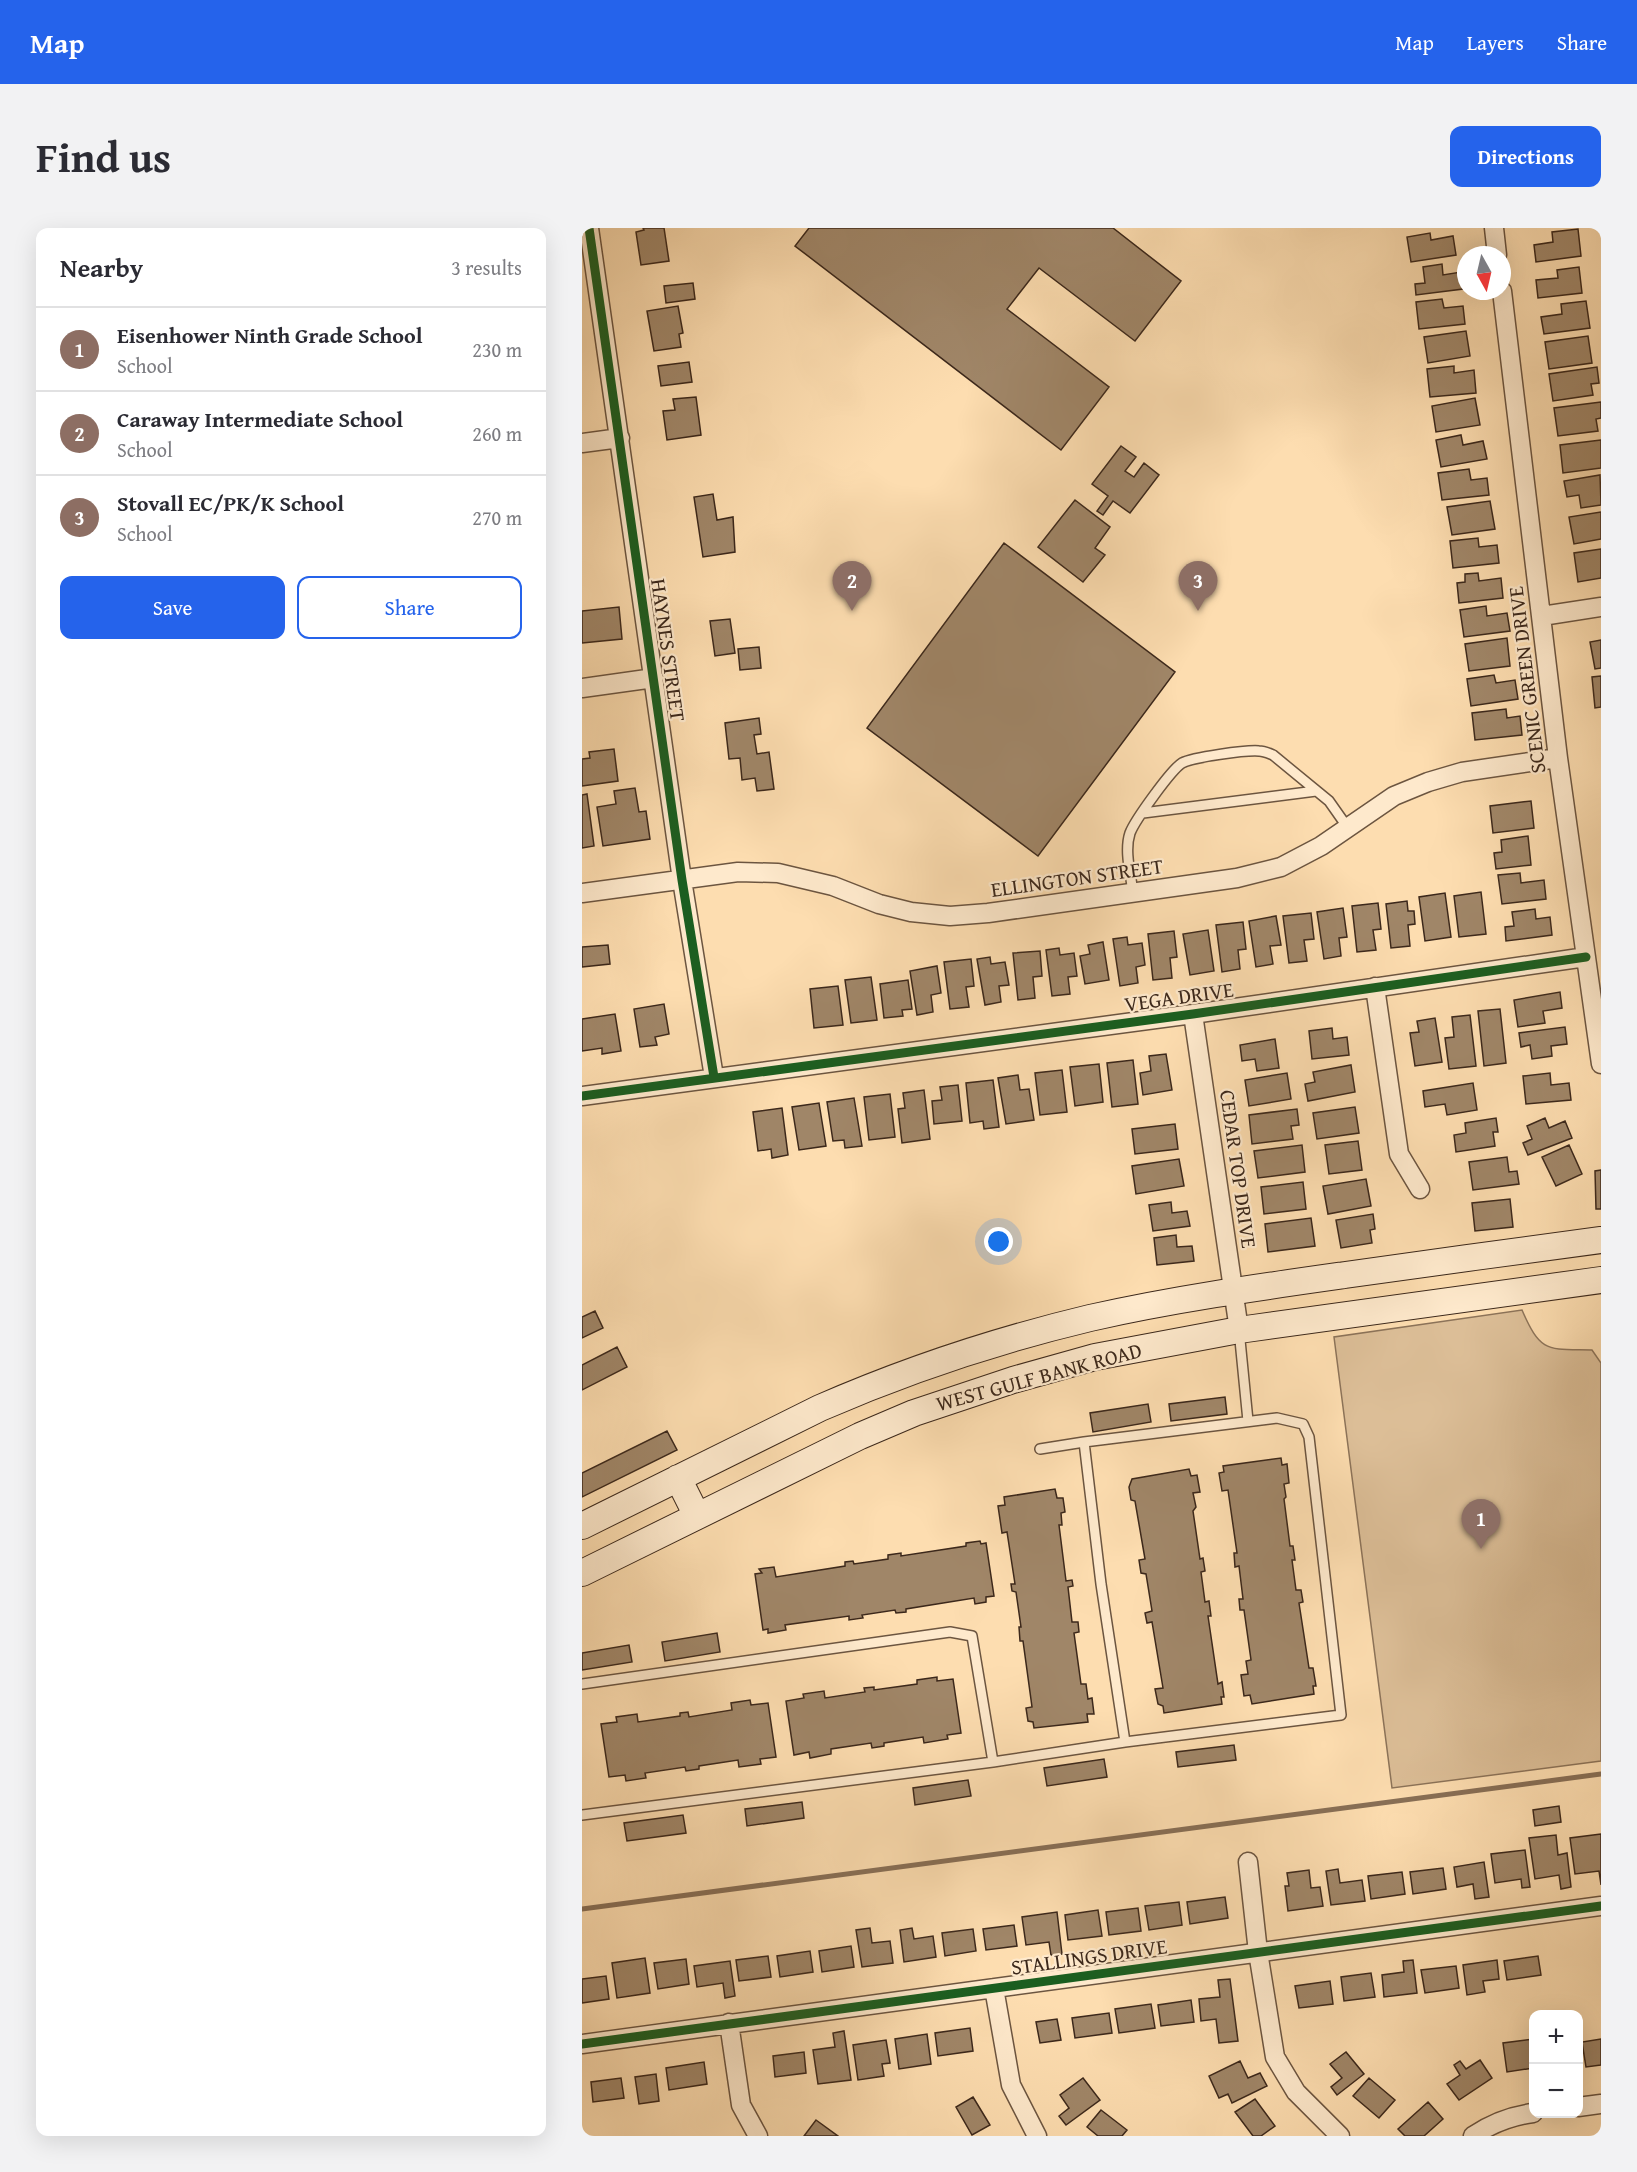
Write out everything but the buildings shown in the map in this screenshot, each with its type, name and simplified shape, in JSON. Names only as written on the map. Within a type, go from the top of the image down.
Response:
[{"type":"main road","name":"WEST GULF BANK ROAD","points":[[582,1526],[820,1408],[891,1378],[1018,1337],[1091,1318],[1233,1290],[1601,1240]]},
{"type":"main road","points":[[1533,1249],[1540,1289]]},
{"type":"main road","name":"WEST GULF BANK ROAD","points":[[582,1574],[860,1436],[914,1413],[1095,1357],[1239,1330],[1601,1280]]},
{"type":"main road","points":[[945,1360],[957,1398]]},
{"type":"main road","points":[[678,1478],[697,1516]]},
{"type":"street","name":"HAYNES STREET","points":[[589,228],[682,880],[714,1077]]},
{"type":"street","points":[[1494,228],[1496,246]]},
{"type":"street","name":"SCENIC GREEN DRIVE","points":[[1503,300],[1558,758],[1601,1064]]},
{"type":"street","points":[[582,443],[620,438]]},
{"type":"street","points":[[1542,616],[1601,607]]},
{"type":"street","points":[[582,688],[654,678]]},
{"type":"street","name":"ELLINGTON STREET","points":[[582,893],[738,872],[778,873],[825,884],[879,904],[910,912],[950,916],[1133,893],[1238,878],[1281,867],[1322,846],[1394,796],[1428,782],[1462,772],[1558,758]]},
{"type":"street","name":"VEGA DRIVE","points":[[582,1096],[1192,1014],[1586,957]]},
{"type":"street","points":[[1375,987],[1399,1154],[1420,1189]]},
{"type":"street","name":"CEDAR TOP DRIVE","points":[[1192,1014],[1239,1330]]},
{"type":"street","points":[[1248,1862],[1258,1952],[1275,2057],[1296,2092],[1341,2136]]},
{"type":"street","name":"STALLINGS DRIVE","points":[[582,2044],[1601,1906]]},
{"type":"street","points":[[994,1988],[1011,2085],[1037,2136]]},
{"type":"street","points":[[729,2023],[741,2105],[758,2136]]},
{"type":"street","points":[[1583,2106],[1601,2104]]},
{"type":"street","points":[[1473,2136],[1494,2123],[1529,2114]]},
{"type":"lane","points":[[1133,893],[1128,849],[1130,834],[1143,813],[1181,764],[1191,760],[1251,751],[1262,751],[1272,755],[1329,801],[1348,828]]},
{"type":"lane","points":[[1143,813],[1316,791]]},
{"type":"lane","points":[[1239,1330],[1248,1420]]},
{"type":"lane","points":[[582,1815],[1341,1715],[1309,1437],[1303,1424],[1277,1418],[1248,1420],[1040,1449]]},
{"type":"lane","points":[[1084,1442],[1101,1584],[1125,1742]]},
{"type":"lane","points":[[582,1684],[950,1632],[972,1636],[993,1762]]},
{"type":"shaded area","points":[[1522,1310],[1541,1342],[1556,1349],[1592,1350],[1601,1363],[1601,1761],[1392,1788],[1334,1337]]},
{"type":"waterway","points":[[582,1909],[1601,1774]]},
{"type":"cycle path","points":[[589,228],[682,880],[714,1077]]},
{"type":"cycle path","points":[[582,1096],[1193,1014],[1586,957]]},
{"type":"cycle path","points":[[582,2044],[1601,1906]]},
{"type":"place","name":"Caraway Intermediate School","points":[[852,611]]},
{"type":"place","name":"Stovall EC/PK/K School","points":[[1198,611]]},
{"type":"place","name":"Eisenhower Ninth Grade School","points":[[1481,1549]]}]
